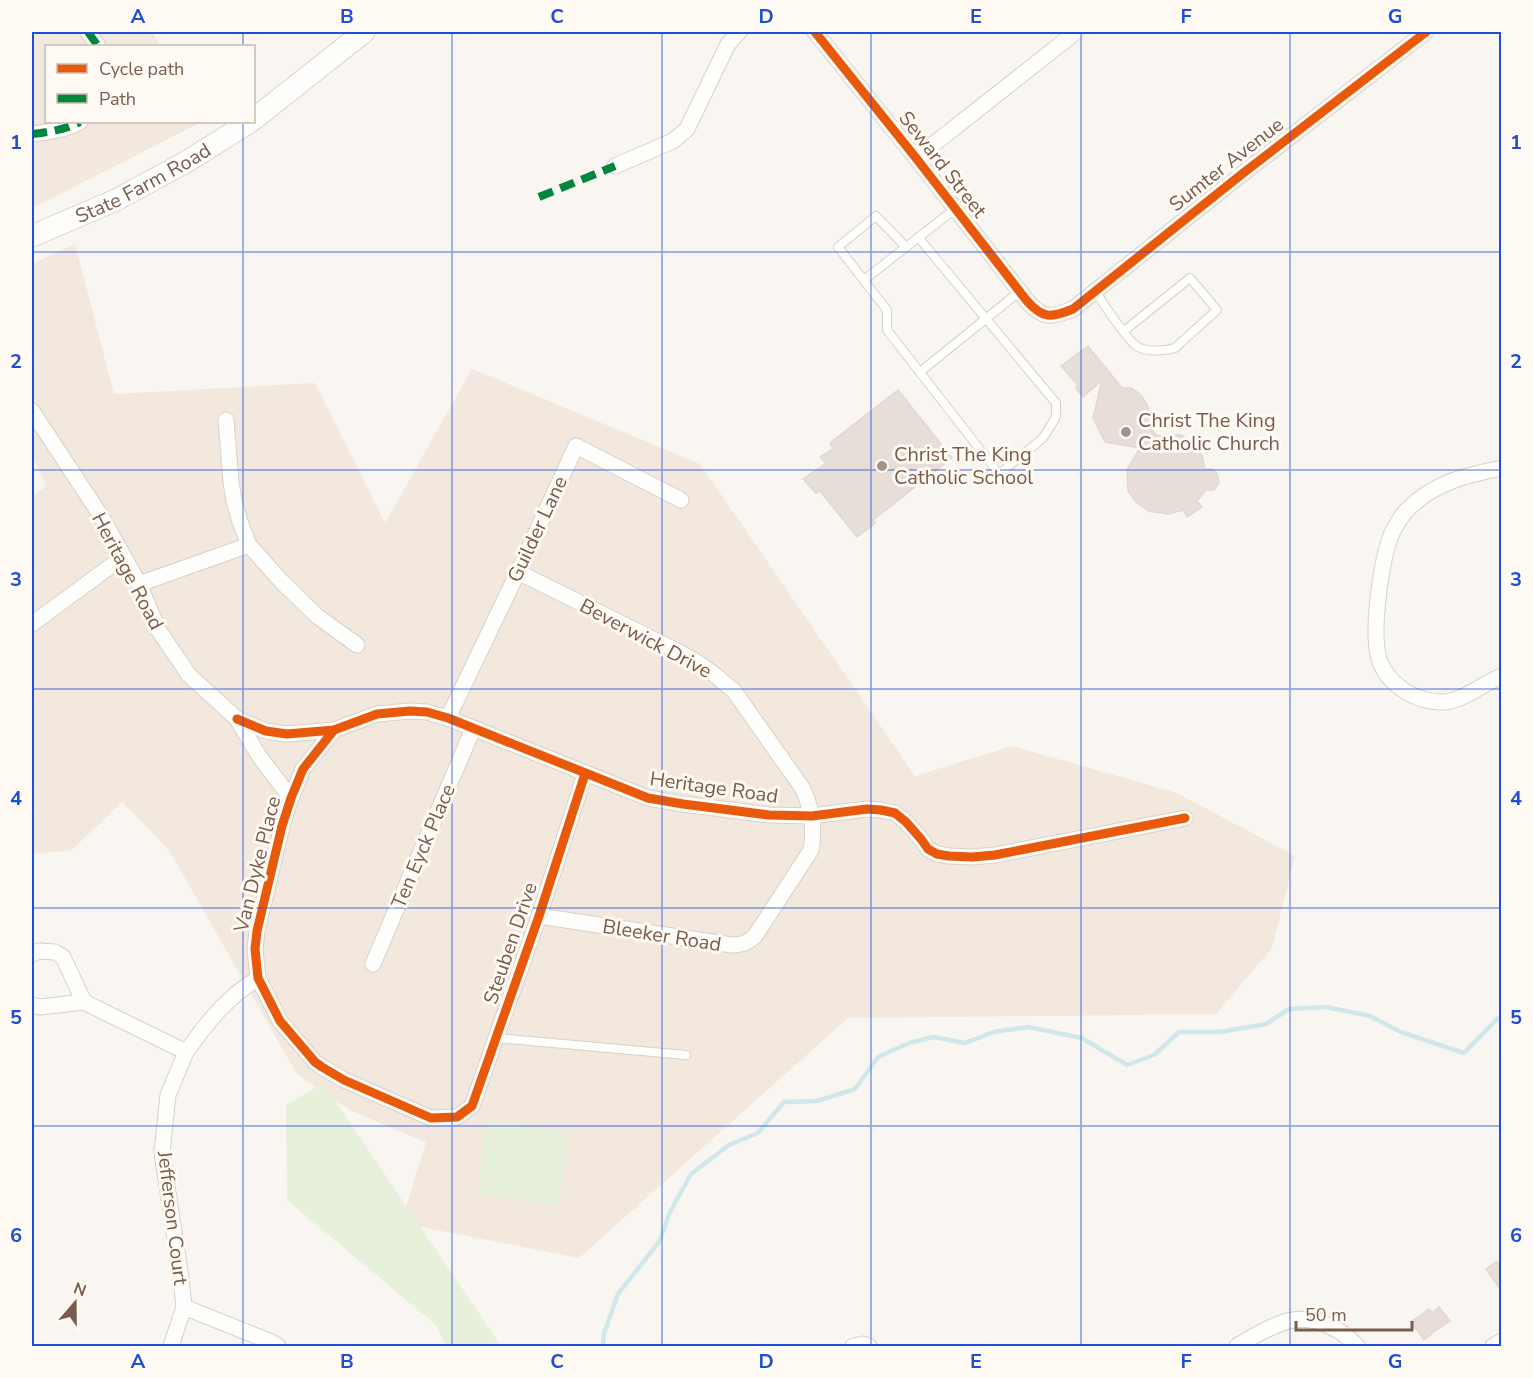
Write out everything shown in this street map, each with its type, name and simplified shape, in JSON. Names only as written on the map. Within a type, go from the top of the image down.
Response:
[{"type":"main road","name":"State Farm Road","points":[[255,118],[364,32]]},
{"type":"main road","name":"State Farm Road","points":[[32,236],[116,200],[186,162],[247,123]]},
{"type":"street","points":[[88,32],[97,45]]},
{"type":"street","points":[[615,166],[673,141],[687,129],[728,44],[739,32]]},
{"type":"street","name":"Seward Street","points":[[815,32],[1019,292],[1035,310],[1045,315]]},
{"type":"street","points":[[916,158],[1076,32]]},
{"type":"street","name":"Sumter Avenue","points":[[1045,315],[1057,315],[1072,309],[1426,32]]},
{"type":"street","points":[[32,134],[53,132],[78,123]]},
{"type":"street","name":"Heritage Road","points":[[32,411],[101,516],[139,584],[159,631],[189,675],[237,719],[259,756],[291,798]]},
{"type":"street","points":[[226,420],[234,501],[249,545],[317,616],[357,645]]},
{"type":"street","name":"Guilder Lane","points":[[448,718],[576,446],[681,500]]},
{"type":"street","points":[[1502,468],[1472,474],[1433,488],[1407,510],[1391,535],[1382,573],[1376,616],[1379,659],[1386,673],[1400,688],[1420,699],[1440,702],[1453,700],[1502,676]]},
{"type":"street","points":[[139,584],[249,545]]},
{"type":"street","points":[[32,624],[123,557]]},
{"type":"street","name":"Beverwick Drive","points":[[518,572],[675,650],[716,675],[734,691],[803,789],[809,801],[812,816]]},
{"type":"street","name":"Heritage Road","points":[[237,719],[266,730],[288,734],[334,730],[377,714],[427,712],[448,718],[648,798],[769,815],[812,816],[867,809],[895,813],[906,822],[928,849],[937,854],[949,856],[995,855],[1185,818]]},
{"type":"street","name":"Ten Eyck Place","points":[[373,963],[473,729]]},
{"type":"street","name":"Van Dyke Place","points":[[334,730],[303,769],[282,826],[257,931],[255,949],[258,978],[280,1021],[322,1067],[344,1080],[431,1118],[457,1117]]},
{"type":"street","name":"Steuben Drive","points":[[457,1117],[472,1106],[539,916],[585,774]]},
{"type":"street","name":"Bleeker Road","points":[[539,916],[742,945],[755,936],[811,850],[814,834],[812,816]]},
{"type":"street","points":[[32,954],[39,951],[55,952],[63,957],[84,1002]]},
{"type":"street","name":"Jefferson Court","points":[[171,1347],[184,1307],[162,1153],[168,1095],[186,1052],[221,1008],[258,978]]},
{"type":"street","points":[[32,1005],[40,1007],[84,1002],[186,1052]]},
{"type":"street","points":[[184,1307],[269,1341],[278,1347]]},
{"type":"street","points":[[1237,1347],[1280,1323],[1294,1319],[1324,1323],[1340,1332],[1357,1347]]},
{"type":"street","points":[[1493,1347],[1502,1341]]},
{"type":"street","points":[[853,1347],[863,1344],[869,1347]]},
{"type":"lane","points":[[864,280],[955,209]]},
{"type":"lane","points":[[906,247],[876,216],[838,247],[887,310],[887,330],[999,474],[1043,438],[1056,417],[1056,403],[918,237]]},
{"type":"lane","points":[[1095,291],[1124,331],[1136,346],[1142,349],[1166,351],[1174,348],[1217,310],[1190,278],[1124,331]]},
{"type":"lane","points":[[920,372],[1019,292]]},
{"type":"lane","points":[[496,1038],[686,1054]]},
{"type":"shaded area","points":[[32,32],[152,32],[160,45],[45,45],[45,123],[200,123],[32,208]]},
{"type":"shaded area","points":[[75,244],[114,394],[315,383],[385,523],[472,369],[700,464],[915,776],[1012,746],[1177,793],[1295,856],[1272,948],[1216,1014],[848,1018],[579,1258],[401,1223],[426,1142],[351,1111],[297,1074],[169,850],[122,802],[72,850],[32,854],[32,497],[46,486],[32,455],[32,264]]},
{"type":"green space","points":[[323,1083],[501,1346],[446,1346],[436,1325],[287,1200],[286,1106]]},
{"type":"green space","points":[[487,1121],[569,1133],[559,1206],[477,1194]]},
{"type":"building","name":"Christ The King Catholic Church","points":[[1088,346],[1122,388],[1131,388],[1140,394],[1147,404],[1150,415],[1148,425],[1157,436],[1181,435],[1196,445],[1205,469],[1212,469],[1217,474],[1219,482],[1214,490],[1206,490],[1197,501],[1202,507],[1187,517],[1183,510],[1168,514],[1149,511],[1137,503],[1128,491],[1127,470],[1140,448],[1105,442],[1093,418],[1102,380],[1083,397],[1076,388],[1078,385],[1061,366]]},
{"type":"building","name":"Christ The King Catholic School","points":[[898,390],[952,458],[873,520],[875,523],[857,537],[820,491],[816,493],[803,479],[826,463],[820,457],[833,449],[830,443]]},
{"type":"building","points":[[1497,1261],[1502,1269],[1502,1292],[1486,1269]]},
{"type":"building","points":[[1439,1307],[1450,1321],[1424,1340],[1411,1322],[1429,1309],[1432,1313]]},
{"type":"waterway","points":[[603,1346],[604,1333],[618,1294],[659,1242],[670,1212],[691,1174],[729,1145],[758,1133],[784,1102],[817,1101],[855,1089],[878,1057],[909,1043],[933,1037],[965,1043],[994,1032],[1028,1027],[1082,1038],[1127,1065],[1154,1055],[1179,1032],[1220,1032],[1266,1024],[1289,1009],[1326,1007],[1370,1016],[1401,1032],[1464,1053],[1497,1019],[1502,1018]]},
{"type":"marked path","points":[[88,32],[97,45]]},
{"type":"marked path","points":[[32,134],[62,129],[77,123]]},
{"type":"marked path","points":[[539,197],[615,166]]},
{"type":"cycle path","points":[[815,32],[1027,301],[1038,311],[1048,315],[1073,309],[1242,174],[1426,32]]},
{"type":"cycle path","points":[[237,719],[266,731],[287,734],[334,730],[377,714],[427,712],[448,718],[648,798],[769,815],[812,816],[867,809],[895,813],[906,822],[928,849],[937,854],[949,856],[995,855],[1185,818]]},
{"type":"cycle path","points":[[334,730],[303,769],[282,826],[257,931],[255,949],[258,978],[280,1021],[315,1062],[344,1080],[431,1118],[457,1117],[472,1106],[539,916],[585,774]]},
{"type":"place","name":"Christ The King Catholic Church","points":[[1126,432]]},
{"type":"place","name":"Christ The King Catholic School","points":[[882,466]]}]
